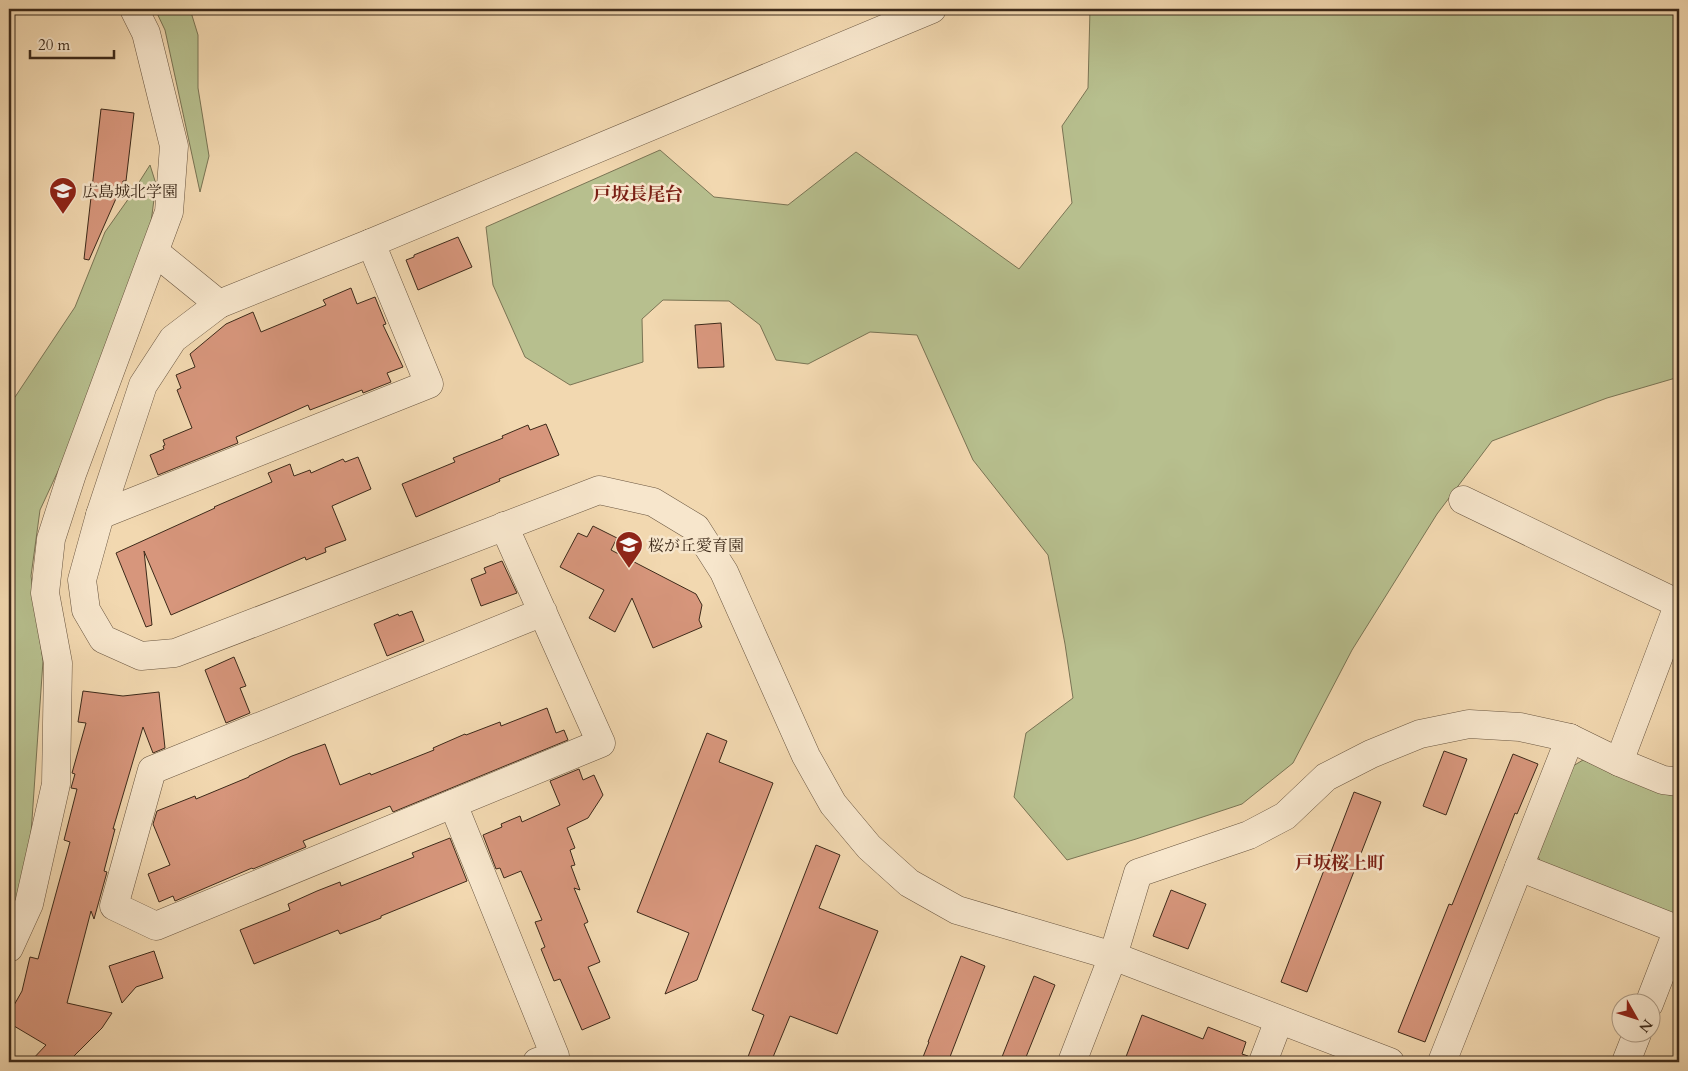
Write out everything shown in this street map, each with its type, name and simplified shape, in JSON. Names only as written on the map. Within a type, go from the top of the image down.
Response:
[{"type":"street","points":[[9,948],[29,904],[56,784],[58,663],[45,593],[51,540],[72,474],[155,252],[168,212],[174,146],[146,33],[134,9]]},
{"type":"street","points":[[932,9],[219,304],[173,339],[143,385],[100,515],[82,580],[86,610],[104,639],[141,656],[175,653],[600,490],[653,502],[696,528],[724,572],[806,756],[833,804],[869,847],[909,883],[957,910],[1114,956],[1390,1062]]},
{"type":"street","points":[[100,515],[429,384],[371,242]]},
{"type":"street","points":[[155,252],[219,304]]},
{"type":"street","points":[[1463,500],[1679,603],[1619,762]]},
{"type":"street","points":[[504,526],[543,612],[601,743],[156,926],[114,906],[152,770],[543,612]]},
{"type":"street","points":[[1072,1062],[1114,956],[1138,873],[1249,836],[1285,816],[1326,777],[1371,754],[1420,734],[1469,724],[1520,727],[1570,738],[1619,762],[1663,780],[1679,782]]},
{"type":"street","points":[[1442,1062],[1570,738]]},
{"type":"street","points":[[452,804],[555,1056],[538,1062]]},
{"type":"street","points":[[1519,868],[1678,930],[1653,994]]},
{"type":"street","points":[[1263,1062],[1279,1020]]},
{"type":"street","points":[[1626,1062],[1633,1044]]},
{"type":"green space","points":[[155,9],[190,9],[198,35],[198,88],[209,156],[200,192],[165,30]]},
{"type":"green space","points":[[1090,9],[1679,9],[1679,377],[1607,398],[1492,441],[1437,514],[1352,650],[1293,763],[1242,804],[1067,860],[1014,797],[1026,733],[1073,698],[1048,555],[973,460],[917,335],[870,332],[808,364],[776,360],[760,325],[729,301],[663,300],[642,319],[643,362],[570,385],[525,357],[493,285],[486,227],[660,150],[714,197],[788,205],[856,152],[1019,269],[1072,203],[1062,126],[1088,88]]},
{"type":"green space","points":[[150,165],[156,184],[150,230],[117,313],[84,415],[40,510],[31,576],[43,661],[31,834],[16,901],[9,910],[9,406],[75,307],[105,232]]},
{"type":"green space","points":[[1583,760],[1657,792],[1679,797],[1679,919],[1543,866],[1535,851],[1568,769]]},
{"type":"building","points":[[101,109],[134,113],[126,181],[123,181],[122,194],[118,194],[89,260],[84,259]]},
{"type":"building","points":[[458,237],[472,267],[418,290],[406,260]]},
{"type":"building","points":[[351,288],[357,304],[375,297],[386,324],[383,325],[403,367],[387,373],[391,382],[363,393],[362,390],[310,410],[308,405],[236,437],[238,443],[158,475],[150,455],[164,449],[163,440],[192,428],[177,390],[181,388],[176,375],[195,367],[190,354],[226,324],[253,312],[261,332],[326,305],[323,300]]},
{"type":"building","points":[[721,323],[724,367],[698,368],[695,325]]},
{"type":"building","points":[[546,424],[559,455],[499,479],[500,481],[416,517],[402,484],[455,462],[453,458],[503,438],[502,436],[528,425],[530,430]]},
{"type":"building","points":[[358,457],[371,489],[332,506],[346,540],[325,548],[326,552],[306,560],[305,557],[171,615],[144,551],[152,625],[146,627],[116,553],[272,482],[268,473],[290,464],[294,476],[310,470],[311,473],[343,459],[345,462]]},
{"type":"building","points":[[593,526],[617,538],[611,550],[696,594],[702,605],[699,620],[702,627],[653,648],[632,598],[615,632],[589,618],[604,590],[560,567],[578,533],[587,537]]},
{"type":"building","points":[[502,561],[517,593],[481,606],[471,579],[486,573],[484,568]]},
{"type":"building","points":[[412,611],[424,641],[387,656],[374,624],[398,614],[399,616]]},
{"type":"building","points":[[234,657],[246,686],[240,688],[250,713],[226,723],[205,670]]},
{"type":"building","points":[[83,691],[123,696],[159,692],[165,748],[153,753],[143,727],[113,829],[115,829],[104,871],[107,872],[94,919],[91,911],[67,1003],[112,1013],[102,1028],[68,1062],[30,1062],[46,1045],[9,1023],[9,1014],[22,991],[30,957],[38,959],[70,842],[64,840],[77,789],[71,788],[75,774],[72,773],[86,723],[78,722]]},
{"type":"building","points":[[547,708],[556,733],[564,730],[568,740],[393,812],[390,806],[303,841],[306,847],[175,901],[173,896],[159,902],[148,874],[170,865],[153,824],[157,811],[195,796],[196,799],[249,777],[292,756],[325,744],[340,785],[434,750],[433,748],[465,734],[500,722],[501,726]]},
{"type":"building","points":[[707,733],[727,741],[719,762],[773,783],[697,980],[665,994],[689,933],[637,912]]},
{"type":"building","points":[[1444,751],[1467,759],[1446,815],[1423,806]]},
{"type":"building","points":[[1513,754],[1538,764],[1517,814],[1515,813],[1425,1042],[1398,1032],[1449,904],[1452,905]]},
{"type":"building","points":[[579,769],[583,780],[594,775],[603,795],[588,818],[567,828],[575,848],[570,850],[575,865],[571,866],[580,890],[574,888],[588,922],[584,924],[600,962],[588,967],[610,1018],[582,1030],[560,979],[554,981],[541,949],[545,947],[535,922],[542,920],[521,871],[504,878],[500,868],[496,869],[483,835],[502,827],[501,824],[520,816],[522,822],[560,805],[550,781]]},
{"type":"building","points":[[1354,792],[1381,802],[1307,992],[1281,982]]},
{"type":"building","points":[[450,838],[467,881],[340,934],[338,930],[254,964],[240,930],[290,910],[288,904],[317,891],[340,882],[341,886],[414,857],[412,853]]},
{"type":"building","points":[[816,845],[840,855],[819,908],[878,931],[837,1034],[790,1016],[771,1062],[746,1062],[764,1015],[752,1010]]},
{"type":"building","points":[[1171,890],[1206,904],[1188,949],[1153,936]]},
{"type":"building","points":[[154,951],[163,978],[136,987],[122,1003],[109,966]]},
{"type":"building","points":[[961,956],[985,966],[948,1062],[921,1062],[928,1042]]},
{"type":"building","points":[[1034,976],[1055,985],[1024,1062],[1000,1062]]},
{"type":"building","points":[[1142,1015],[1203,1039],[1208,1027],[1246,1042],[1242,1054],[1248,1056],[1248,1062],[1124,1062]]},
{"type":"place","name":"広島城北学園","points":[[63,215]]},
{"type":"place","name":"桜が丘愛育園","points":[[629,569]]},
{"type":"district","name":"戸坂長尾台","points":[[638,194]]},
{"type":"district","name":"戸坂桜上町","points":[[1340,863]]}]
